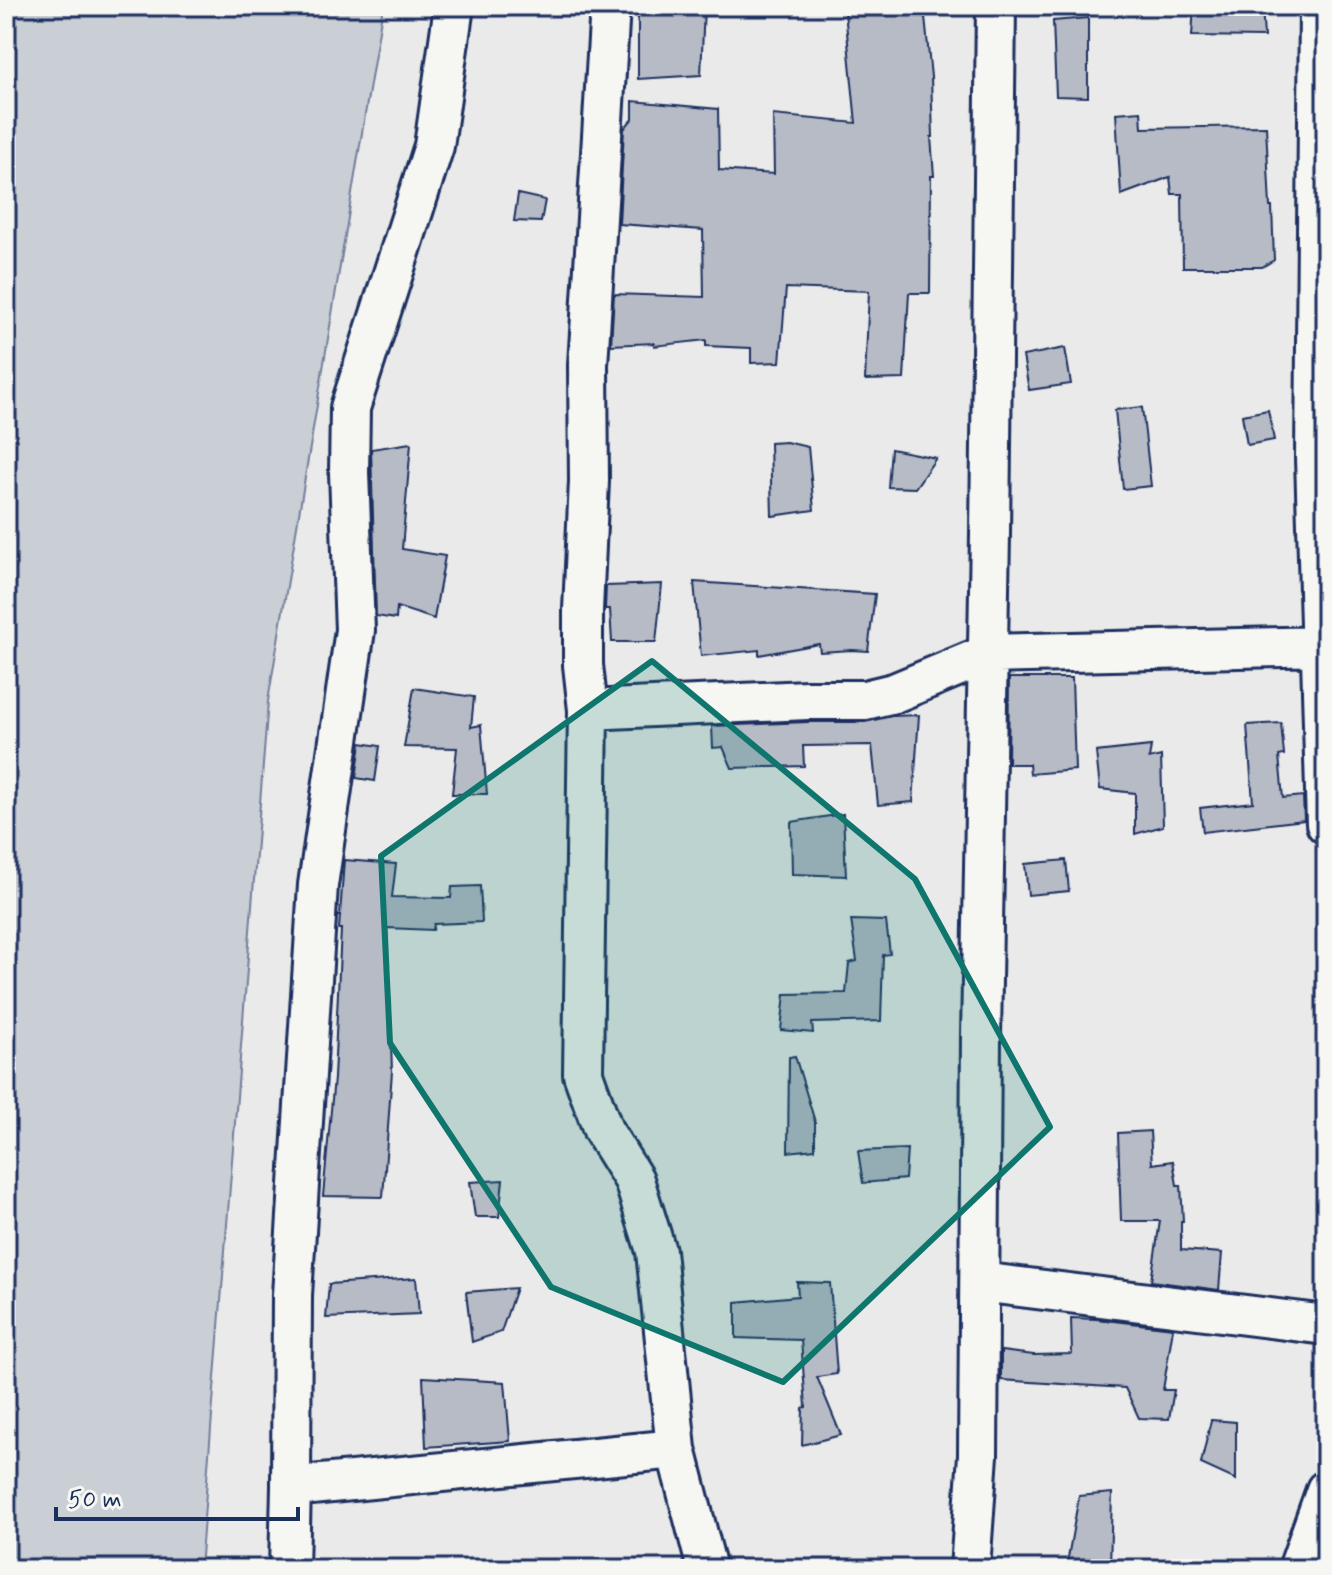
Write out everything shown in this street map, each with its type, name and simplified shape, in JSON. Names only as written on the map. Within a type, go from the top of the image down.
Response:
[{"type":"street","points":[[289,1569],[292,1295],[318,885],[355,630],[349,473],[350,408],[434,146],[454,6]]},
{"type":"street","points":[[610,6],[588,365],[589,481],[583,651],[588,710],[583,1074],[603,1130],[634,1180],[656,1251],[676,1449],[707,1569]]},
{"type":"street","points":[[970,1569],[978,1455],[981,1020],[996,6]]},
{"type":"street","points":[[1319,6],[1315,458],[1326,824]]},
{"type":"street","points":[[588,710],[865,700],[894,693],[988,654],[1323,646]]},
{"type":"street","points":[[980,1282],[1326,1325]]},
{"type":"street","points":[[291,1487],[676,1449]]},
{"type":"street","points":[[1298,1569],[1326,1490]]},
{"type":"highlighted area","points":[[652,661],[915,879],[1050,1127],[783,1382],[551,1287],[390,1043],[381,856]]},
{"type":"shaded area","points":[[6,6],[383,6],[268,701],[200,1569],[6,1569]]},
{"type":"building","points":[[638,6],[704,6],[701,75],[638,79]]},
{"type":"building","points":[[1194,6],[1262,6],[1264,37],[1192,36]]},
{"type":"building","points":[[924,7],[931,77],[934,176],[931,176],[930,293],[909,293],[904,379],[865,380],[869,291],[786,288],[780,362],[751,363],[751,348],[706,346],[706,340],[654,346],[654,343],[611,345],[614,294],[704,297],[703,230],[619,224],[624,129],[633,118],[633,101],[718,109],[719,170],[774,174],[773,115],[856,123],[845,12]]},
{"type":"building","points":[[1088,18],[1088,97],[1056,96],[1053,21]]},
{"type":"building","points":[[1141,111],[1142,128],[1266,126],[1274,260],[1262,267],[1183,267],[1182,194],[1172,194],[1170,177],[1121,195],[1116,113]]},
{"type":"building","points":[[518,194],[545,200],[541,222],[514,221]]},
{"type":"building","points":[[1065,348],[1071,384],[1029,390],[1023,356]]},
{"type":"building","points":[[1142,407],[1151,486],[1123,489],[1115,410]]},
{"type":"building","points":[[1268,410],[1274,440],[1247,445],[1242,415]]},
{"type":"building","points":[[786,442],[808,447],[814,510],[772,516],[770,443]]},
{"type":"building","points":[[411,443],[402,549],[445,556],[434,619],[397,607],[396,619],[376,616],[371,449]]},
{"type":"building","points":[[891,449],[936,458],[915,488],[888,487]]},
{"type":"building","points":[[694,582],[875,594],[868,651],[820,652],[819,644],[759,655],[759,650],[701,656]]},
{"type":"building","points":[[662,584],[656,642],[612,642],[610,609],[605,609],[606,586]]},
{"type":"building","points":[[1009,678],[1072,678],[1075,770],[1030,774],[1029,764],[1008,764]]},
{"type":"building","points":[[414,688],[474,697],[471,727],[481,725],[487,794],[452,794],[457,748],[404,747]]},
{"type":"building","points":[[919,715],[913,802],[878,805],[872,745],[803,746],[804,766],[732,768],[723,747],[713,748],[712,726],[865,722],[892,716]]},
{"type":"building","points":[[1281,723],[1284,755],[1279,756],[1283,798],[1303,796],[1304,820],[1203,832],[1200,808],[1253,802],[1247,725]]},
{"type":"building","points":[[361,743],[380,746],[375,781],[356,778]]},
{"type":"building","points":[[1151,746],[1149,759],[1161,756],[1163,826],[1135,834],[1135,793],[1100,789],[1096,752]]},
{"type":"building","points":[[843,814],[846,876],[792,874],[791,822]]},
{"type":"building","points":[[344,860],[396,864],[392,897],[451,898],[452,887],[480,886],[482,922],[434,924],[433,930],[387,928],[392,1071],[383,1197],[323,1196],[334,1078]]},
{"type":"building","points":[[1066,860],[1069,891],[1028,895],[1025,864]]},
{"type":"building","points":[[851,920],[886,921],[890,954],[883,955],[881,1021],[812,1023],[813,1033],[781,1030],[785,994],[846,993],[849,963],[857,961]]},
{"type":"building","points":[[795,1056],[815,1122],[815,1149],[788,1152],[789,1057]]},
{"type":"building","points":[[1150,1131],[1152,1164],[1173,1161],[1177,1185],[1181,1185],[1181,1250],[1222,1253],[1219,1290],[1151,1281],[1160,1221],[1121,1221],[1118,1133]]},
{"type":"building","points":[[907,1149],[905,1179],[863,1183],[858,1151]]},
{"type":"building","points":[[503,1180],[499,1217],[475,1217],[470,1182]]},
{"type":"building","points":[[416,1278],[419,1314],[326,1318],[329,1284]]},
{"type":"building","points":[[797,1282],[830,1283],[837,1374],[817,1377],[841,1435],[802,1445],[803,1408],[806,1407],[801,1340],[736,1338],[736,1302],[798,1296]]},
{"type":"building","points":[[516,1288],[501,1332],[472,1342],[466,1292]]},
{"type":"building","points":[[1071,1318],[1173,1328],[1163,1390],[1174,1390],[1169,1419],[1139,1418],[1125,1388],[1001,1380],[1001,1351],[1034,1355],[1072,1354]]},
{"type":"building","points":[[423,1377],[505,1382],[510,1441],[426,1447]]},
{"type":"building","points":[[1211,1420],[1236,1422],[1236,1480],[1201,1464]]},
{"type":"building","points":[[1112,1493],[1110,1569],[1066,1569],[1079,1496]]}]
